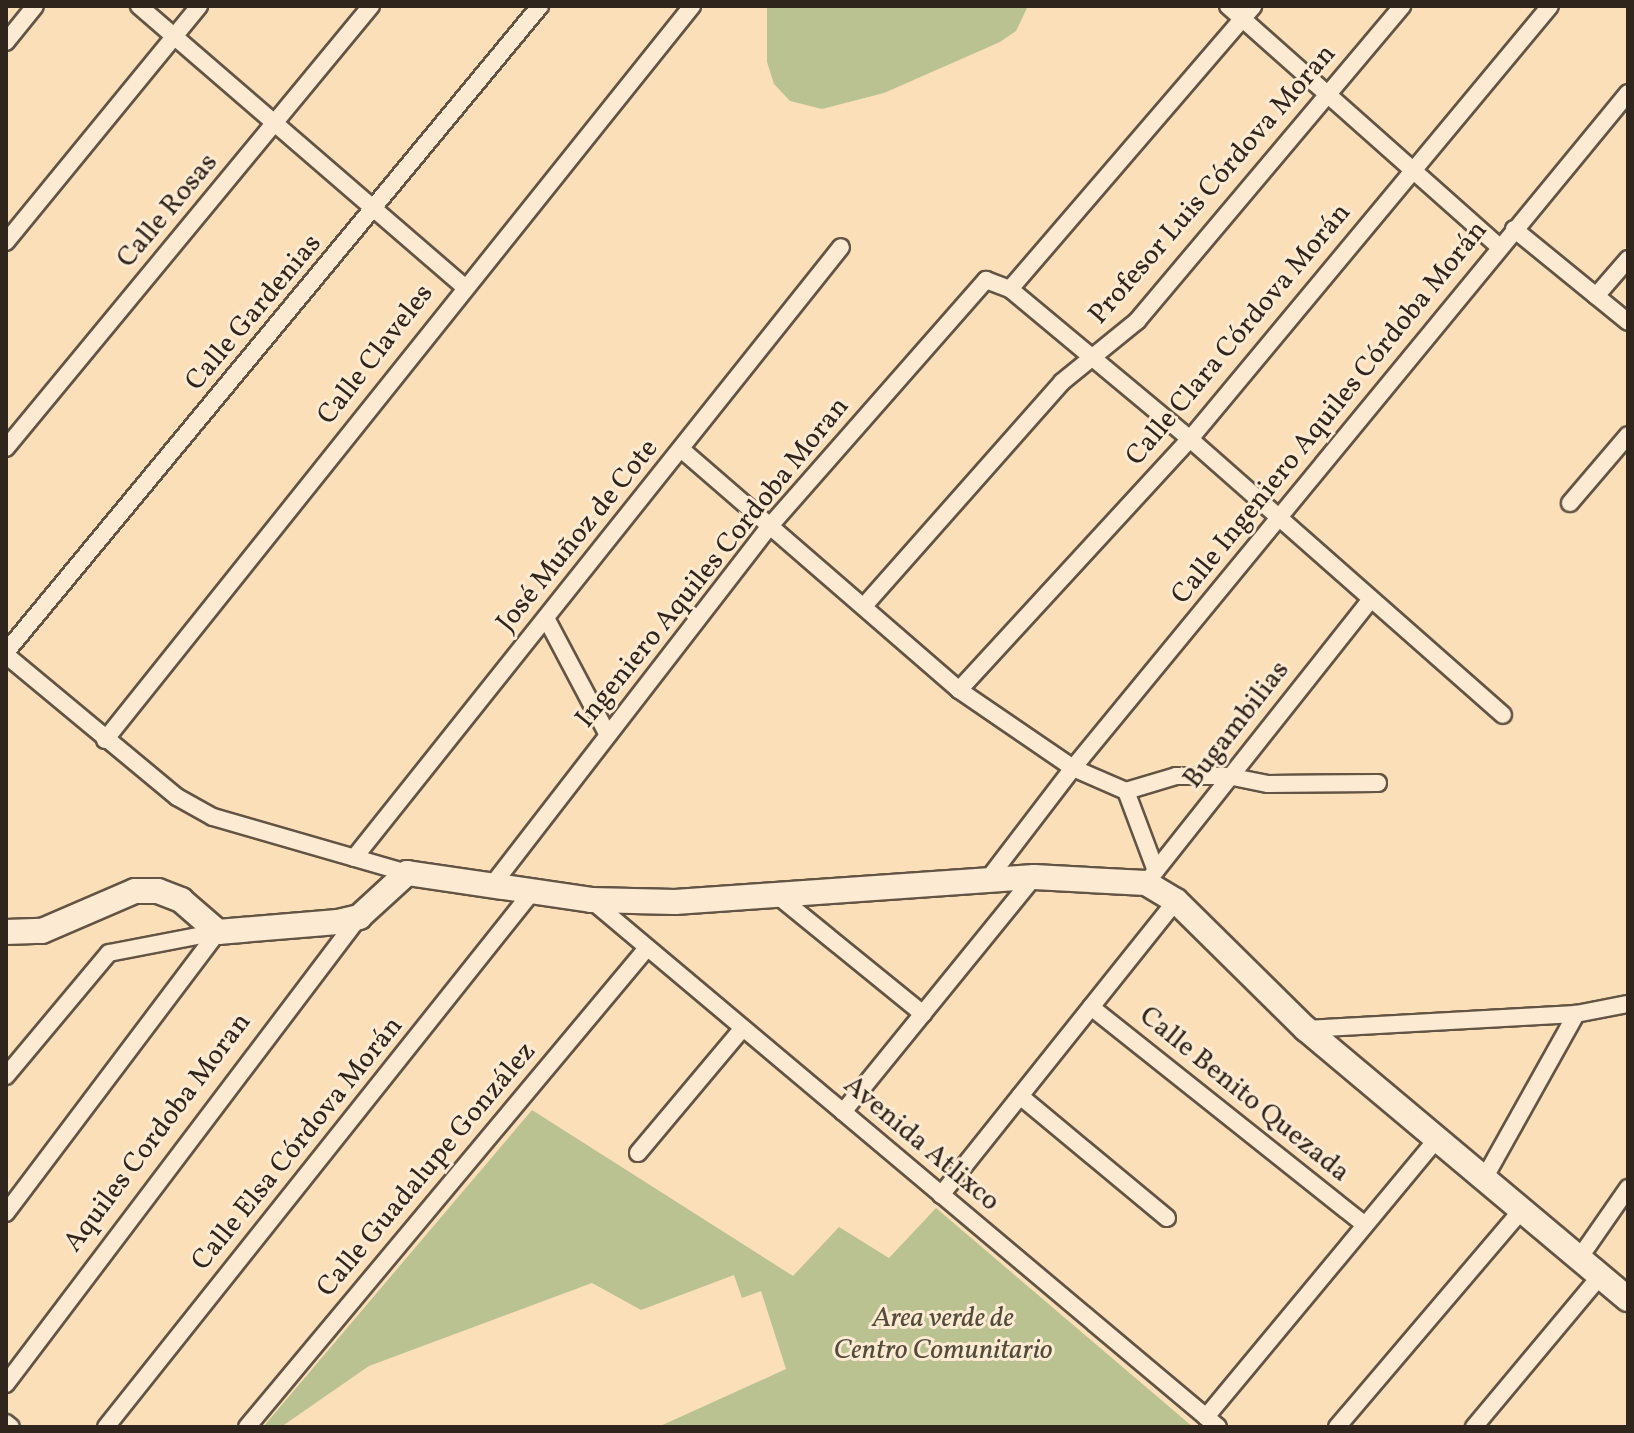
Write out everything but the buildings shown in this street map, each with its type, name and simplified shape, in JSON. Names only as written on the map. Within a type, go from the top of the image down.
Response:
[{"type":"street","points":[[6,42],[35,6]]},
{"type":"street","points":[[139,6],[376,207],[464,287]]},
{"type":"street","points":[[6,242],[199,6]]},
{"type":"street","name":"Calle Rosas","points":[[6,448],[371,6]]},
{"type":"street","name":"Calle Gardenias","points":[[6,654],[540,6]]},
{"type":"street","name":"Calle Claveles","points":[[105,740],[464,287],[692,6]]},
{"type":"street","points":[[1228,6],[1247,12],[1328,95],[1499,247]]},
{"type":"street","name":"Profesor Luis Córdova Moran","points":[[864,606],[1062,382],[1137,321],[1402,6]]},
{"type":"street","name":"Calle Clara Córdova Morán","points":[[959,690],[1190,439],[1411,167],[1550,6]]},
{"type":"street","points":[[1247,12],[1010,289],[1190,439],[1503,715]]},
{"type":"street","name":"Calle Ingeniero Aquiles Córdoba Morán","points":[[985,883],[1073,768],[1278,516],[1628,93]]},
{"type":"street","points":[[1514,229],[1628,322]]},
{"type":"street","name":"José Muñoz de Cote","points":[[354,858],[841,247]]},
{"type":"street","points":[[1596,296],[1628,259]]},
{"type":"street","name":"Ingeniero Aquiles Cordoba Moran","points":[[490,888],[769,527],[986,280],[1010,289]]},
{"type":"street","points":[[1570,503],[1628,435]]},
{"type":"street","points":[[681,449],[959,690],[1073,768],[1126,791],[1176,776],[1228,776],[1268,784],[1378,783]]},
{"type":"street","name":"Bugambilias","points":[[1151,877],[1370,600]]},
{"type":"street","points":[[546,618],[608,735]]},
{"type":"street","points":[[6,654],[105,740],[177,797],[213,817],[407,873],[490,888],[591,900],[778,896],[1034,877],[1151,877]]},
{"type":"street","points":[[1126,791],[1151,877],[1306,1029],[1628,1299]]},
{"type":"street","name":"Aquiles Cordoba Moran","points":[[6,1384],[359,917],[407,873]]},
{"type":"street","points":[[843,1112],[1034,877]]},
{"type":"street","points":[[6,932],[42,931],[135,891],[158,891],[181,900],[218,932]]},
{"type":"street","name":"Calle Elsa Córdova Morán","points":[[106,1427],[531,893]]},
{"type":"street","points":[[778,896],[923,1014]]},
{"type":"street","name":"Avenida Atlixco","points":[[591,900],[1212,1422]]},
{"type":"street","points":[[941,1195],[1176,901]]},
{"type":"street","points":[[6,1076],[109,953],[218,932],[359,917]]},
{"type":"street","points":[[6,1213],[218,932]]},
{"type":"street","name":"Calle Guadalupe González","points":[[247,1427],[647,948]]},
{"type":"street","points":[[1306,1029],[1576,1014],[1628,1004]]},
{"type":"street","name":"Calle Benito Quezada","points":[[1091,1007],[1363,1223]]},
{"type":"street","points":[[1485,1177],[1576,1014]]},
{"type":"street","points":[[638,1153],[743,1028]]},
{"type":"street","points":[[1020,1096],[1167,1218]]},
{"type":"street","points":[[1212,1422],[1363,1223],[1437,1139]]},
{"type":"street","points":[[1580,1257],[1628,1188]]},
{"type":"street","points":[[1337,1427],[1522,1210]]},
{"type":"street","points":[[1474,1427],[1601,1275]]},
{"type":"street","points":[[6,1423],[11,1427]]},
{"type":"green space","points":[[767,6],[1028,6],[1016,31],[1000,42],[884,93],[822,109],[790,101],[774,84],[767,62]]},
{"type":"green space","name":"Area verde de Centro Comunitario","points":[[532,1110],[793,1276],[839,1227],[889,1258],[936,1208],[1193,1427],[658,1427],[786,1369],[761,1291],[742,1298],[734,1275],[641,1310],[592,1283],[369,1366],[281,1427],[263,1427]]}]
